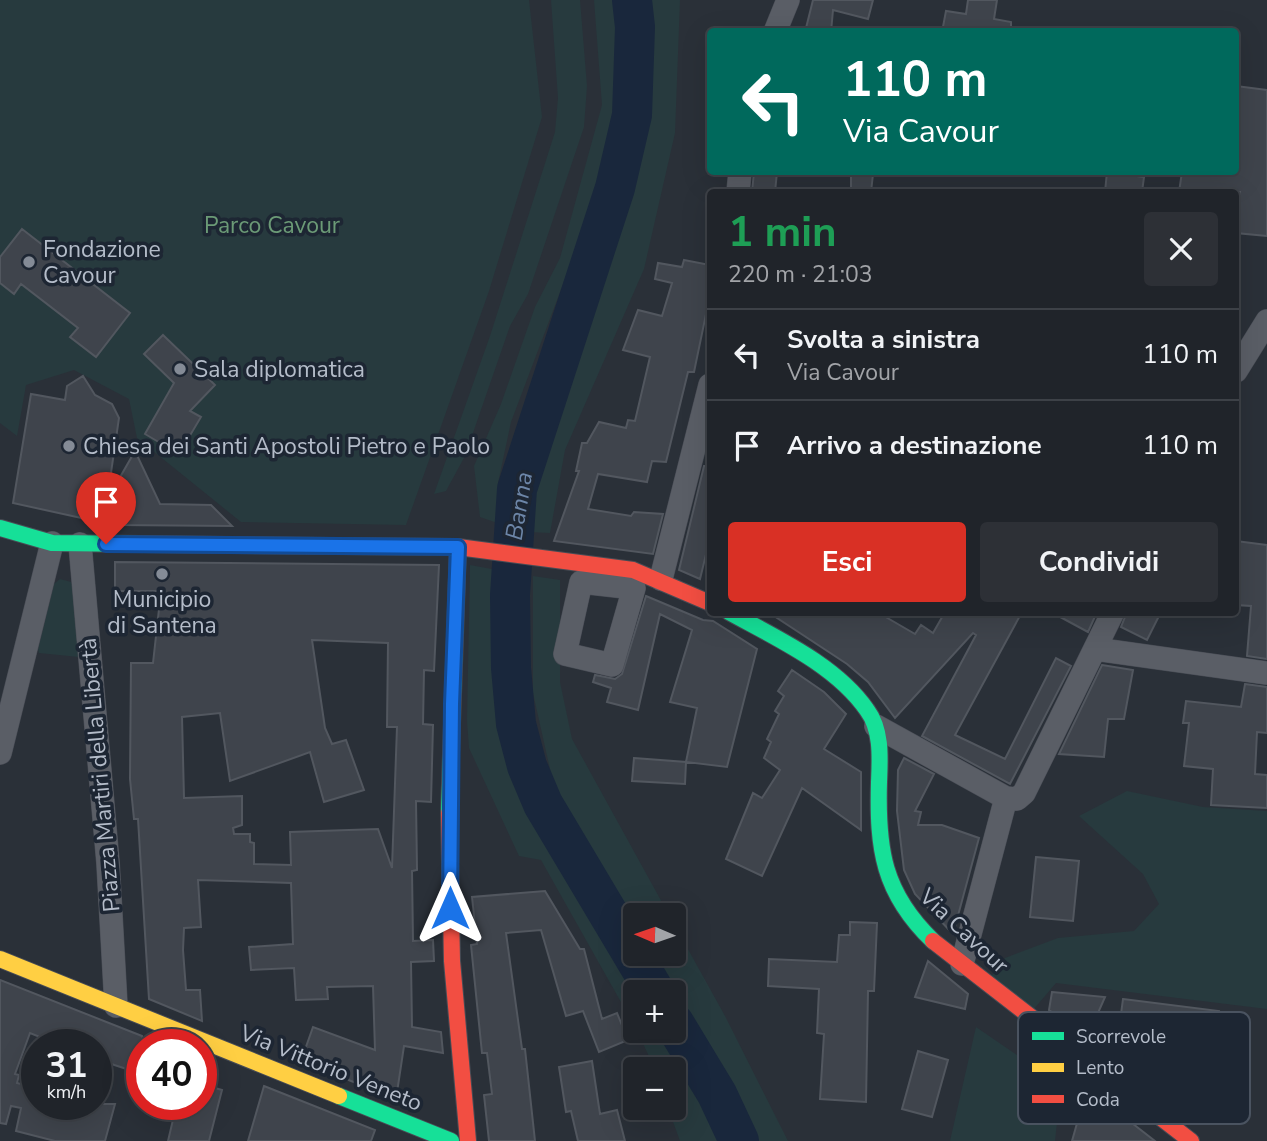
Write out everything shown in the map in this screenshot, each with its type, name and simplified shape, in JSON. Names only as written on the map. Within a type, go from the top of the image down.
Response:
[{"type":"street","points":[[777,28],[788,0]]},
{"type":"street","points":[[1239,366],[1267,321]]},
{"type":"street","points":[[661,579],[707,398]]},
{"type":"street","points":[[0,528],[52,543],[464,548],[633,570],[661,579],[707,602]]},
{"type":"street","points":[[0,753],[52,543]]},
{"type":"street","name":"Piazza Martiri della Libertà","points":[[80,544],[108,863],[116,1006]]},
{"type":"street","points":[[464,548],[452,704],[450,921],[466,1075],[468,1141]]},
{"type":"street","points":[[736,616],[810,659],[866,708],[876,726],[1006,798],[1017,799],[1024,793],[1110,616]]},
{"type":"street","points":[[1095,649],[1267,673]]},
{"type":"street","name":"Via Cavour","points":[[876,726],[880,839],[889,882],[908,915],[962,964],[1024,1012]]},
{"type":"street","points":[[962,964],[1006,798]]},
{"type":"street","name":"Via Vittorio Veneto","points":[[0,959],[451,1141]]},
{"type":"street","name":"Via Cavour","points":[[1169,1124],[1191,1141]]},
{"type":"green space","name":"Parco Cavour","points":[[0,0],[529,0],[542,117],[489,291],[406,525],[241,522],[137,438],[129,399],[74,370],[26,385],[17,436],[0,423]]},
{"type":"green space","points":[[551,0],[580,0],[587,86],[584,127],[528,294],[510,326],[465,456],[446,491],[434,494],[490,336],[555,132],[558,98]]},
{"type":"green space","points":[[594,0],[616,0],[621,78],[591,210],[511,422],[498,483],[506,526],[480,517],[474,466],[501,404],[535,307],[560,258],[602,105]]},
{"type":"green space","points":[[645,0],[680,0],[675,133],[644,269],[565,450],[550,533],[529,532],[529,479],[559,376],[630,188],[649,41]]},
{"type":"green space","points":[[470,565],[497,570],[504,752],[515,777],[562,848],[623,953],[623,966],[631,966],[639,980],[623,980],[623,1006],[541,860],[519,856],[469,748],[467,721]]},
{"type":"green space","points":[[533,576],[560,580],[560,682],[572,739],[662,903],[623,903],[623,921],[554,787],[533,693]]},
{"type":"green space","points":[[60,579],[71,582],[74,588],[79,657],[39,653],[38,649],[54,584]]},
{"type":"green space","points":[[1127,791],[1203,807],[1267,811],[1267,1009],[1056,983],[1033,1010],[990,978],[1005,958],[1058,938],[1134,931],[1159,904],[1143,874],[1079,816]]},
{"type":"green space","points":[[686,946],[788,1141],[751,1141],[686,1027],[686,980],[659,980],[650,966],[686,966]]},
{"type":"green space","points":[[976,1027],[1018,1056],[1018,1124],[1057,1124],[1055,1141],[950,1141]]},
{"type":"green space","points":[[643,1043],[674,1043],[681,1057],[649,1057]]},
{"type":"green space","points":[[686,1066],[725,1141],[680,1141],[672,1120],[686,1120]]},
{"type":"building","points":[[813,0],[873,0],[868,19],[833,10],[831,28],[806,28]]},
{"type":"building","points":[[968,0],[997,0],[994,19],[1011,22],[1011,28],[943,28],[946,11],[966,14]]},
{"type":"building","points":[[1239,86],[1267,90],[1267,236],[1239,233],[1239,189],[1179,189],[1182,175],[1239,175]]},
{"type":"building","points":[[754,175],[777,175],[775,189],[752,189]]},
{"type":"building","points":[[851,175],[873,175],[871,189],[851,189]]},
{"type":"building","points":[[1107,175],[1144,177],[1142,189],[1105,189]]},
{"type":"building","points":[[22,229],[130,313],[96,357],[70,337],[78,328],[21,284],[14,294],[0,283],[0,257]]},
{"type":"building","points":[[684,260],[707,264],[707,309],[694,372],[688,372],[666,462],[652,461],[647,482],[598,474],[588,509],[631,516],[634,512],[663,514],[653,554],[554,541],[579,471],[576,471],[582,443],[587,443],[599,422],[626,428],[628,420],[635,421],[650,357],[623,350],[638,310],[662,316],[672,283],[655,279],[658,263],[682,267]]},
{"type":"building","points":[[163,335],[215,385],[190,411],[201,417],[179,454],[145,434],[174,383],[144,354]]},
{"type":"building","name":"Chiesa dei Santi Apostoli Pietro e Paolo","points":[[83,376],[95,395],[112,404],[119,418],[107,500],[135,451],[160,504],[211,505],[232,526],[116,525],[116,521],[95,521],[13,503],[31,394],[65,400],[67,386]]},
{"type":"building","points":[[704,466],[707,466],[707,550],[700,579],[679,570]]},
{"type":"building","points":[[1239,541],[1267,545],[1267,659],[1247,656],[1251,606],[1239,605]]},
{"type":"building","points":[[115,562],[439,565],[434,671],[424,670],[423,724],[433,725],[431,802],[416,801],[417,870],[412,871],[413,941],[433,940],[434,961],[411,962],[412,1027],[441,1032],[443,1053],[404,1046],[396,1099],[301,1061],[313,1027],[375,1050],[373,986],[327,987],[328,999],[296,1000],[294,968],[251,970],[249,947],[293,944],[291,883],[198,880],[201,927],[184,928],[183,950],[186,990],[200,990],[202,1021],[149,999],[138,819],[134,819],[130,779],[131,663],[153,663],[161,591],[115,591]],"holes":[[[312,640],[388,643],[387,727],[397,727],[392,868],[378,829],[290,832],[291,865],[254,864],[254,843],[250,842],[250,834],[234,834],[233,828],[242,825],[242,796],[184,798],[182,717],[220,713],[230,781],[310,752],[324,802],[364,790],[346,740],[332,744],[325,728]]]},
{"type":"building","points":[[646,596],[703,620],[713,621],[757,649],[727,767],[686,762],[697,708],[670,702],[692,630],[660,614],[638,710],[607,702],[611,688],[593,682],[595,675],[615,679],[622,674]]},
{"type":"building","points":[[774,616],[884,616],[915,634],[921,625],[933,633],[943,616],[1020,616],[955,735],[1005,759],[1056,658],[1071,666],[1010,784],[922,736],[976,635],[973,633],[895,718],[868,682],[847,664]]},
{"type":"building","points":[[1058,616],[1095,616],[1088,632]]},
{"type":"building","points":[[1125,616],[1159,616],[1147,640],[1121,627]]},
{"type":"building","points":[[1102,665],[1133,670],[1124,719],[1108,719],[1104,757],[1059,754]]},
{"type":"building","points":[[792,670],[824,692],[846,714],[824,749],[861,772],[861,830],[802,788],[762,876],[726,859],[753,793],[762,798],[780,770],[764,758],[771,742],[767,739],[779,714],[775,711],[784,696],[778,691]]},
{"type":"building","points":[[1245,684],[1267,687],[1267,733],[1257,732],[1255,774],[1267,775],[1267,808],[1211,805],[1213,769],[1184,766],[1189,723],[1183,723],[1186,701],[1241,707]]},
{"type":"building","points":[[634,758],[686,762],[685,784],[632,781]]},
{"type":"building","points":[[904,758],[934,774],[915,811],[921,812],[918,825],[942,825],[979,838],[953,934],[915,894],[904,870],[897,811],[898,770]]},
{"type":"building","points":[[1036,857],[1079,861],[1073,921],[1030,917]]},
{"type":"building","points":[[545,891],[580,949],[584,949],[602,1019],[617,1013],[623,1028],[623,1042],[599,1052],[583,1011],[566,1016],[541,930],[506,933],[522,1049],[525,1049],[535,1141],[489,1141],[484,1095],[492,1094],[487,1053],[482,1053],[471,945],[477,944],[472,897]]},
{"type":"building","points":[[850,922],[877,923],[874,991],[868,991],[866,1102],[820,1099],[824,1034],[817,1033],[819,989],[768,986],[769,959],[837,962],[839,935],[850,935]]},
{"type":"building","points":[[928,961],[968,994],[965,1009],[915,997]]},
{"type":"building","points":[[0,980],[126,1030],[126,1069],[112,1064],[112,1029],[21,1029],[21,1058],[15,1074],[19,1075],[17,1083],[21,1084],[21,1108],[11,1106],[6,1124],[0,1123]]},
{"type":"building","points":[[1052,992],[1105,997],[1098,1012],[1049,1010]]},
{"type":"building","points":[[1123,999],[1219,1011],[1219,1012],[1121,1012]]},
{"type":"building","points":[[918,1051],[948,1060],[932,1117],[902,1109]]},
{"type":"building","points":[[592,1061],[600,1114],[617,1110],[625,1141],[578,1141],[571,1111],[566,1112],[559,1067]]},
{"type":"building","points":[[264,1086],[375,1130],[371,1141],[248,1141]]},
{"type":"building","points":[[217,1089],[222,1090],[217,1110]]},
{"type":"building","points":[[21,1108],[21,1120],[111,1120],[105,1141],[55,1141],[16,1131]]},
{"type":"building","points":[[173,1120],[214,1120],[209,1141],[168,1141]]},
{"type":"building","points":[[1077,1124],[1133,1124],[1155,1141],[1072,1141]]},
{"type":"waterway","name":"Banna","points":[[632,0],[635,27],[632,115],[615,188],[517,489],[510,595],[511,668],[516,724],[527,766],[543,804],[648,980]]},
{"type":"waterway","name":"Banna","points":[[686,1043],[717,1094],[739,1141]]},
{"type":"traffic: fast","points":[[0,528],[52,543],[333,546]]},
{"type":"traffic: fast","points":[[449,813],[458,547]]},
{"type":"traffic: fast","points":[[736,616],[822,666],[854,694],[872,718],[879,744],[880,828],[886,869],[903,905],[933,941]]},
{"type":"traffic: fast","points":[[339,1096],[451,1141]]},
{"type":"traffic: slow","points":[[0,959],[339,1096]]},
{"type":"traffic: jam","points":[[333,546],[458,547],[633,570],[707,602]]},
{"type":"traffic: jam","points":[[449,813],[452,961],[468,1141]]},
{"type":"traffic: jam","points":[[933,941],[1025,1012]]},
{"type":"traffic: jam","points":[[1169,1124],[1191,1141]]},
{"type":"place","name":"Fondazione Cavour","points":[[29,262]]},
{"type":"place","name":"Sala diplomatica","points":[[180,369]]},
{"type":"place","name":"Chiesa dei Santi Apostoli Pietro e Paolo","points":[[69,446]]},
{"type":"place","name":"Municipio di Santena","points":[[162,574]]},
{"type":"route","points":[[106,544],[419,544],[458,547],[452,704],[450,908]]}]
